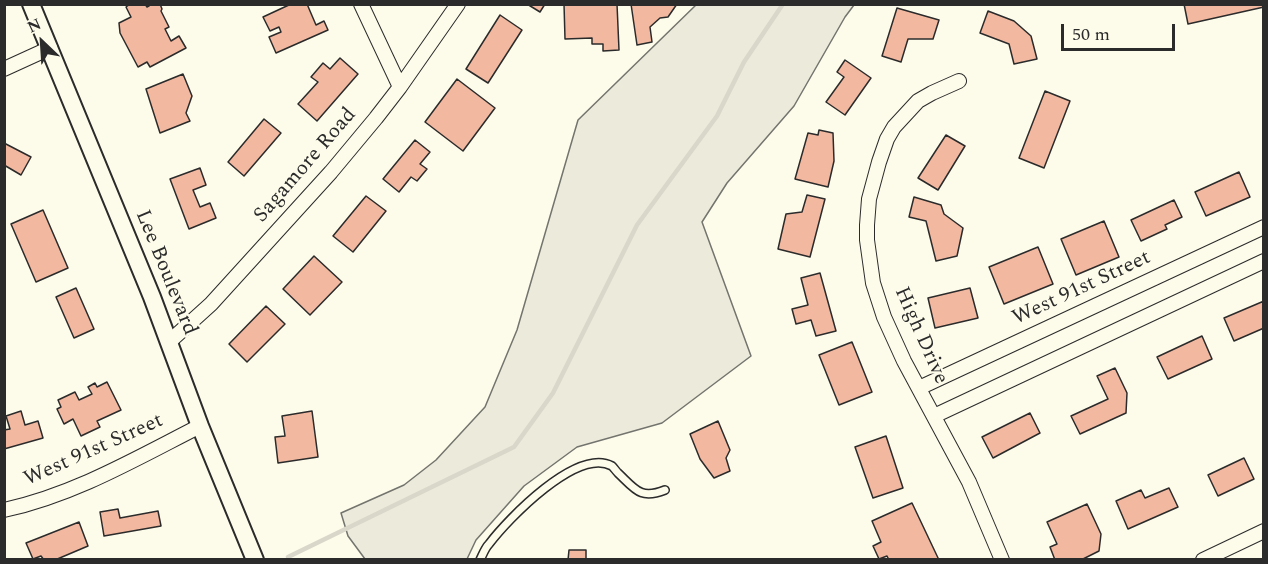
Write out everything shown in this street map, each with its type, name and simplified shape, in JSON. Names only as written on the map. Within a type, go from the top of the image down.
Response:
[{"type":"street","name":"Lee Boulevard","points":[[31,4],[255,560]]},
{"type":"street","points":[[361,4],[400,87]]},
{"type":"street","name":"Sagamore Road","points":[[169,342],[211,304],[330,172],[400,87],[458,4]]},
{"type":"street","points":[[4,69],[50,48]]},
{"type":"street","name":"High Drive","points":[[959,81],[918,101],[894,127],[887,139],[869,199],[867,240],[873,283],[884,317],[904,361],[969,482],[1002,560]]},
{"type":"street","name":"West 91st Street","points":[[919,388],[1263,227]]},
{"type":"street","points":[[934,416],[1263,261]]},
{"type":"street","name":"West 91st Street","points":[[4,510],[63,492],[200,426]]},
{"type":"street","points":[[1203,560],[1263,531]]},
{"type":"lane","points":[[480,560],[488,545],[510,519],[537,494],[572,470],[587,465],[611,466],[633,489],[641,493],[655,494],[665,490]]},
{"type":"shaded area","points":[[697,4],[854,5],[794,106],[727,183],[702,222],[751,356],[662,423],[577,447],[524,486],[476,540],[467,559],[365,559],[348,536],[341,513],[404,485],[436,460],[485,407],[517,330],[578,120]]},
{"type":"building","points":[[130,4],[145,4],[147,7],[160,4],[169,27],[165,29],[171,41],[179,36],[186,48],[150,67],[147,62],[138,67],[120,33],[119,23],[131,17],[126,7]]},
{"type":"building","points":[[291,4],[307,4],[316,25],[324,21],[328,30],[276,53],[269,37],[281,32],[279,27],[270,31],[263,17]]},
{"type":"building","points":[[527,4],[545,4],[540,12]]},
{"type":"building","points":[[564,4],[617,4],[619,50],[603,51],[603,44],[592,44],[592,38],[565,39]]},
{"type":"building","points":[[631,4],[677,4],[668,17],[660,18],[650,27],[652,42],[637,45]]},
{"type":"building","points":[[1184,4],[1264,4],[1264,7],[1188,24]]},
{"type":"building","points":[[897,8],[939,20],[933,39],[908,39],[901,62],[882,56]]},
{"type":"building","points":[[988,11],[1014,21],[1031,36],[1037,59],[1014,64],[1009,44],[980,33]]},
{"type":"building","points":[[500,15],[522,30],[488,83],[466,69]]},
{"type":"building","points":[[340,58],[358,74],[317,121],[298,104],[318,82],[311,77],[323,63],[330,69]]},
{"type":"building","points":[[845,60],[871,78],[845,115],[826,102],[844,77],[837,72]]},
{"type":"building","points":[[183,74],[192,96],[186,113],[190,121],[160,133],[146,89]]},
{"type":"building","points":[[457,79],[495,108],[463,151],[425,122]]},
{"type":"building","points":[[1045,91],[1070,101],[1044,168],[1019,158]]},
{"type":"building","points":[[264,119],[281,133],[244,176],[228,162]]},
{"type":"building","points":[[819,130],[833,133],[834,161],[828,187],[795,179],[808,133],[818,135]]},
{"type":"building","points":[[946,135],[965,146],[938,190],[918,178]]},
{"type":"building","points":[[415,140],[430,152],[420,164],[427,169],[417,181],[411,177],[399,192],[383,179]]},
{"type":"building","points":[[4,143],[31,157],[21,175],[4,165]]},
{"type":"building","points":[[200,168],[206,185],[193,190],[200,207],[210,203],[216,218],[189,229],[170,179]]},
{"type":"building","points":[[1239,172],[1250,197],[1206,216],[1195,192]]},
{"type":"building","points":[[807,195],[825,199],[810,257],[778,249],[786,214],[802,212]]},
{"type":"building","points":[[366,196],[386,211],[353,252],[333,236]]},
{"type":"building","points":[[914,197],[941,205],[944,214],[963,228],[957,256],[936,261],[926,221],[909,217]]},
{"type":"building","points":[[1174,200],[1182,217],[1165,225],[1167,229],[1141,241],[1131,220]]},
{"type":"building","points":[[43,210],[68,268],[36,282],[11,224]]},
{"type":"building","points":[[1104,221],[1119,257],[1076,275],[1061,239]]},
{"type":"building","points":[[1038,247],[1053,284],[1004,304],[989,267]]},
{"type":"building","points":[[314,256],[342,282],[310,315],[283,289]]},
{"type":"building","points":[[820,273],[836,331],[816,336],[811,320],[796,324],[792,309],[808,305],[801,278]]},
{"type":"building","points":[[76,288],[94,329],[74,338],[56,297]]},
{"type":"building","points":[[970,288],[978,318],[935,328],[928,298]]},
{"type":"building","points":[[1264,301],[1264,328],[1234,341],[1224,318]]},
{"type":"building","points":[[266,306],[285,324],[247,362],[229,344]]},
{"type":"building","points":[[1202,336],[1212,359],[1168,379],[1157,357]]},
{"type":"building","points":[[852,342],[872,392],[839,405],[819,355]]},
{"type":"building","points":[[1115,368],[1127,393],[1126,413],[1080,434],[1071,416],[1108,399],[1097,376]]},
{"type":"building","points":[[107,382],[121,410],[97,421],[100,427],[81,436],[73,419],[64,424],[57,409],[61,407],[58,400],[75,392],[79,400],[92,394],[88,387],[95,383],[97,387]]},
{"type":"building","points":[[21,411],[25,425],[38,421],[43,438],[4,449],[4,430],[10,429],[6,416]]},
{"type":"building","points":[[312,411],[318,457],[278,463],[275,437],[285,436],[282,416]]},
{"type":"building","points":[[1030,413],[1040,433],[993,458],[982,437]]},
{"type":"building","points":[[718,421],[730,450],[726,458],[730,471],[714,478],[700,459],[690,434]]},
{"type":"building","points":[[886,436],[903,488],[873,498],[855,447]]},
{"type":"building","points":[[1244,458],[1254,479],[1218,496],[1208,475]]},
{"type":"building","points":[[1169,488],[1178,507],[1128,529],[1116,501],[1141,490],[1145,498]]},
{"type":"building","points":[[912,503],[939,560],[889,560],[887,556],[879,559],[873,546],[881,542],[872,521]]},
{"type":"building","points":[[1087,504],[1101,534],[1099,551],[1081,560],[1055,560],[1050,547],[1057,544],[1047,522]]},
{"type":"building","points":[[118,509],[120,518],[158,511],[161,526],[104,536],[100,512]]},
{"type":"building","points":[[79,522],[88,546],[55,560],[44,560],[41,556],[33,559],[26,543]]},
{"type":"building","points":[[569,550],[586,550],[586,559],[591,560],[568,560]]},
{"type":"waterway","points":[[288,557],[514,447],[553,393],[637,225],[717,116],[744,62],[783,4]]}]
